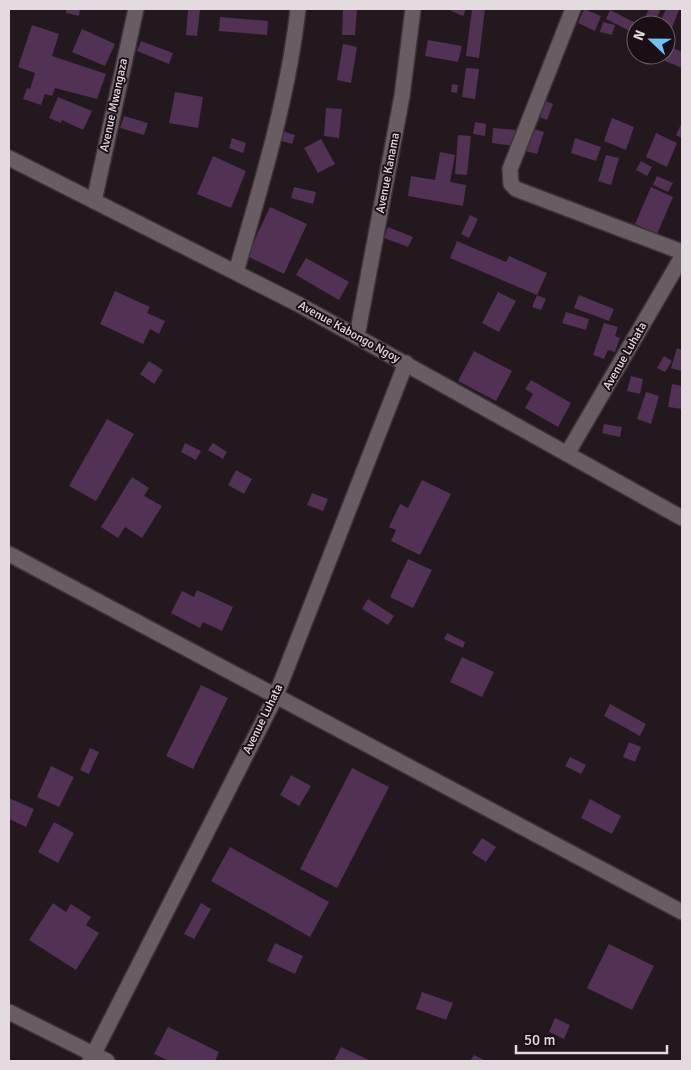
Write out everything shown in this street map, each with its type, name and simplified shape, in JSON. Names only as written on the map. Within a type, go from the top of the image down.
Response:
[{"type":"street","name":"Avenue Mwangaza","points":[[94,201],[136,9]]},
{"type":"street","points":[[236,272],[262,182],[290,66],[298,9]]},
{"type":"street","name":"Avenue Kanama","points":[[357,336],[402,96],[413,9]]},
{"type":"street","points":[[573,9],[510,169],[511,184],[516,189],[682,252]]},
{"type":"street","name":"Avenue Kabongo Ngoy","points":[[9,158],[236,272],[357,336],[682,518]]},
{"type":"street","name":"Avenue Luhata","points":[[567,454],[682,257]]},
{"type":"street","name":"Avenue Luhata","points":[[91,1058],[275,698],[406,364]]},
{"type":"street","points":[[9,554],[275,698],[682,912]]},
{"type":"street","points":[[9,1012],[91,1058],[107,1061]]},
{"type":"building","points":[[66,9],[80,9],[79,16],[66,13]]},
{"type":"building","points":[[188,9],[200,9],[197,36],[186,35]]},
{"type":"building","points":[[343,9],[357,9],[355,35],[342,35]]},
{"type":"building","points":[[452,9],[466,9],[463,16],[451,11]]},
{"type":"building","points":[[472,9],[485,9],[479,58],[466,56]]},
{"type":"building","points":[[584,9],[601,16],[595,31],[578,23]]},
{"type":"building","points":[[649,9],[661,9],[658,15],[646,15]]},
{"type":"building","points":[[666,9],[679,10],[676,18],[676,15],[663,15]]},
{"type":"building","points":[[610,10],[626,18],[626,29],[606,19]]},
{"type":"building","points":[[220,17],[268,21],[267,35],[219,31]]},
{"type":"building","points":[[603,22],[615,25],[612,35],[600,32]]},
{"type":"building","points":[[32,25],[59,34],[52,56],[106,74],[97,99],[55,88],[52,96],[45,94],[41,105],[23,99],[27,88],[30,89],[35,73],[18,67]]},
{"type":"building","points":[[82,29],[115,44],[105,66],[72,52]]},
{"type":"building","points":[[428,40],[462,46],[458,62],[425,56]]},
{"type":"building","points":[[141,41],[173,53],[169,64],[137,51]]},
{"type":"building","points":[[343,44],[357,47],[351,83],[337,80]]},
{"type":"building","points":[[676,49],[682,52],[682,68],[675,65]]},
{"type":"building","points":[[466,68],[479,69],[475,99],[462,97]]},
{"type":"building","points":[[452,84],[458,85],[457,93],[451,92]]},
{"type":"building","points":[[175,92],[203,97],[198,128],[169,123]]},
{"type":"building","points":[[58,97],[92,111],[83,130],[62,120],[61,123],[49,118]]},
{"type":"building","points":[[544,100],[553,104],[547,120],[537,116]]},
{"type":"building","points":[[326,108],[342,109],[339,138],[324,136]]},
{"type":"building","points":[[124,116],[148,123],[144,135],[120,128]]},
{"type":"building","points":[[612,118],[634,127],[626,150],[604,141]]},
{"type":"building","points":[[475,122],[486,124],[485,136],[473,134]]},
{"type":"building","points":[[682,122],[682,138],[676,135]]},
{"type":"building","points":[[493,128],[516,130],[514,146],[492,143]]},
{"type":"building","points":[[531,128],[544,132],[537,154],[525,151]]},
{"type":"building","points":[[282,131],[295,135],[292,144],[279,140]]},
{"type":"building","points":[[656,133],[677,143],[667,167],[646,157]]},
{"type":"building","points":[[458,135],[471,136],[467,175],[455,174]]},
{"type":"building","points":[[232,138],[246,143],[243,153],[229,148]]},
{"type":"building","points":[[575,138],[601,147],[596,161],[571,153]]},
{"type":"building","points":[[321,139],[335,164],[318,173],[304,148]]},
{"type":"building","points":[[440,152],[455,155],[450,182],[466,185],[463,206],[408,196],[411,176],[435,180]]},
{"type":"building","points":[[606,155],[619,158],[611,185],[598,181]]},
{"type":"building","points":[[213,156],[246,171],[231,208],[197,194]]},
{"type":"building","points":[[641,161],[652,167],[647,176],[636,170]]},
{"type":"building","points":[[657,176],[673,183],[668,192],[653,185]]},
{"type":"building","points":[[294,187],[316,192],[313,204],[291,198]]},
{"type":"building","points":[[651,187],[673,197],[657,234],[635,224]]},
{"type":"building","points":[[270,207],[307,224],[284,274],[247,256]]},
{"type":"building","points":[[470,215],[478,219],[469,238],[461,234]]},
{"type":"building","points":[[388,227],[413,237],[408,247],[384,238]]},
{"type":"building","points":[[457,241],[506,262],[509,256],[547,273],[537,295],[450,258]]},
{"type":"building","points":[[306,258],[349,282],[339,300],[296,275]]},
{"type":"building","points":[[115,291],[150,307],[147,313],[165,321],[159,334],[150,329],[143,344],[100,324]]},
{"type":"building","points":[[498,292],[516,301],[499,332],[482,323]]},
{"type":"building","points":[[537,295],[546,299],[541,310],[532,307]]},
{"type":"building","points":[[579,295],[614,309],[609,321],[574,308]]},
{"type":"building","points":[[566,312],[589,319],[586,330],[562,323]]},
{"type":"building","points":[[604,323],[618,327],[615,336],[620,338],[615,352],[608,350],[604,359],[593,355]]},
{"type":"building","points":[[677,348],[682,350],[681,371],[671,368]]},
{"type":"building","points":[[474,351],[512,371],[496,401],[458,381]]},
{"type":"building","points":[[664,356],[672,361],[665,372],[657,368]]},
{"type":"building","points":[[149,361],[163,370],[154,384],[140,374]]},
{"type":"building","points":[[631,376],[643,379],[640,394],[627,391]]},
{"type":"building","points":[[531,380],[571,403],[558,427],[525,408],[533,394],[525,389]]},
{"type":"building","points":[[672,384],[682,386],[682,409],[668,407]]},
{"type":"building","points":[[646,392],[659,396],[651,424],[637,419]]},
{"type":"building","points":[[107,419],[134,434],[96,501],[69,486]]},
{"type":"building","points":[[604,424],[622,427],[620,437],[602,433]]},
{"type":"building","points":[[185,443],[201,451],[196,460],[181,452]]},
{"type":"building","points":[[213,443],[227,452],[223,459],[208,450]]},
{"type":"building","points":[[236,470],[252,479],[244,494],[228,485]]},
{"type":"building","points":[[132,477],[149,488],[144,496],[162,506],[142,538],[125,527],[118,538],[101,527]]},
{"type":"building","points":[[422,480],[451,494],[420,555],[391,541],[396,530],[389,527],[400,504],[408,508]]},
{"type":"building","points":[[312,493],[328,499],[323,511],[307,505]]},
{"type":"building","points":[[408,559],[432,570],[413,608],[390,597]]},
{"type":"building","points":[[197,590],[233,607],[222,631],[203,622],[200,628],[171,613],[182,591],[194,597]]},
{"type":"building","points":[[368,599],[394,616],[388,625],[362,609]]},
{"type":"building","points":[[447,633],[465,642],[463,648],[444,639]]},
{"type":"building","points":[[462,657],[494,672],[482,697],[450,682]]},
{"type":"building","points":[[201,685],[228,698],[193,769],[166,756]]},
{"type":"building","points":[[610,704],[646,724],[640,736],[604,716]]},
{"type":"building","points":[[629,742],[641,747],[635,762],[623,757]]},
{"type":"building","points":[[90,748],[99,752],[89,774],[80,770]]},
{"type":"building","points":[[570,757],[586,765],[581,774],[565,766]]},
{"type":"building","points":[[51,766],[74,777],[59,807],[37,797]]},
{"type":"building","points":[[352,768],[389,787],[337,888],[300,869]]},
{"type":"building","points":[[291,775],[311,786],[299,806],[280,795]]},
{"type":"building","points":[[9,798],[34,809],[26,827],[9,819]]},
{"type":"building","points":[[590,799],[621,816],[612,834],[581,818]]},
{"type":"building","points":[[54,822],[74,833],[58,863],[38,852]]},
{"type":"building","points":[[482,838],[496,847],[486,862],[472,853]]},
{"type":"building","points":[[230,847],[329,902],[310,937],[211,881]]},
{"type":"building","points":[[53,903],[66,912],[71,904],[91,917],[86,925],[99,933],[76,970],[29,940]]},
{"type":"building","points":[[201,903],[211,909],[194,939],[184,934]]},
{"type":"building","points":[[275,943],[303,956],[295,974],[267,961]]},
{"type":"building","points":[[609,944],[654,966],[632,1010],[587,988]]},
{"type":"building","points":[[422,992],[453,1003],[446,1020],[416,1009]]},
{"type":"building","points":[[555,1018],[570,1025],[564,1039],[549,1032]]},
{"type":"building","points":[[168,1027],[219,1052],[215,1061],[169,1061],[154,1054]]},
{"type":"building","points":[[341,1047],[371,1061],[334,1061]]},
{"type":"building","points":[[474,1055],[486,1061],[470,1061]]}]
